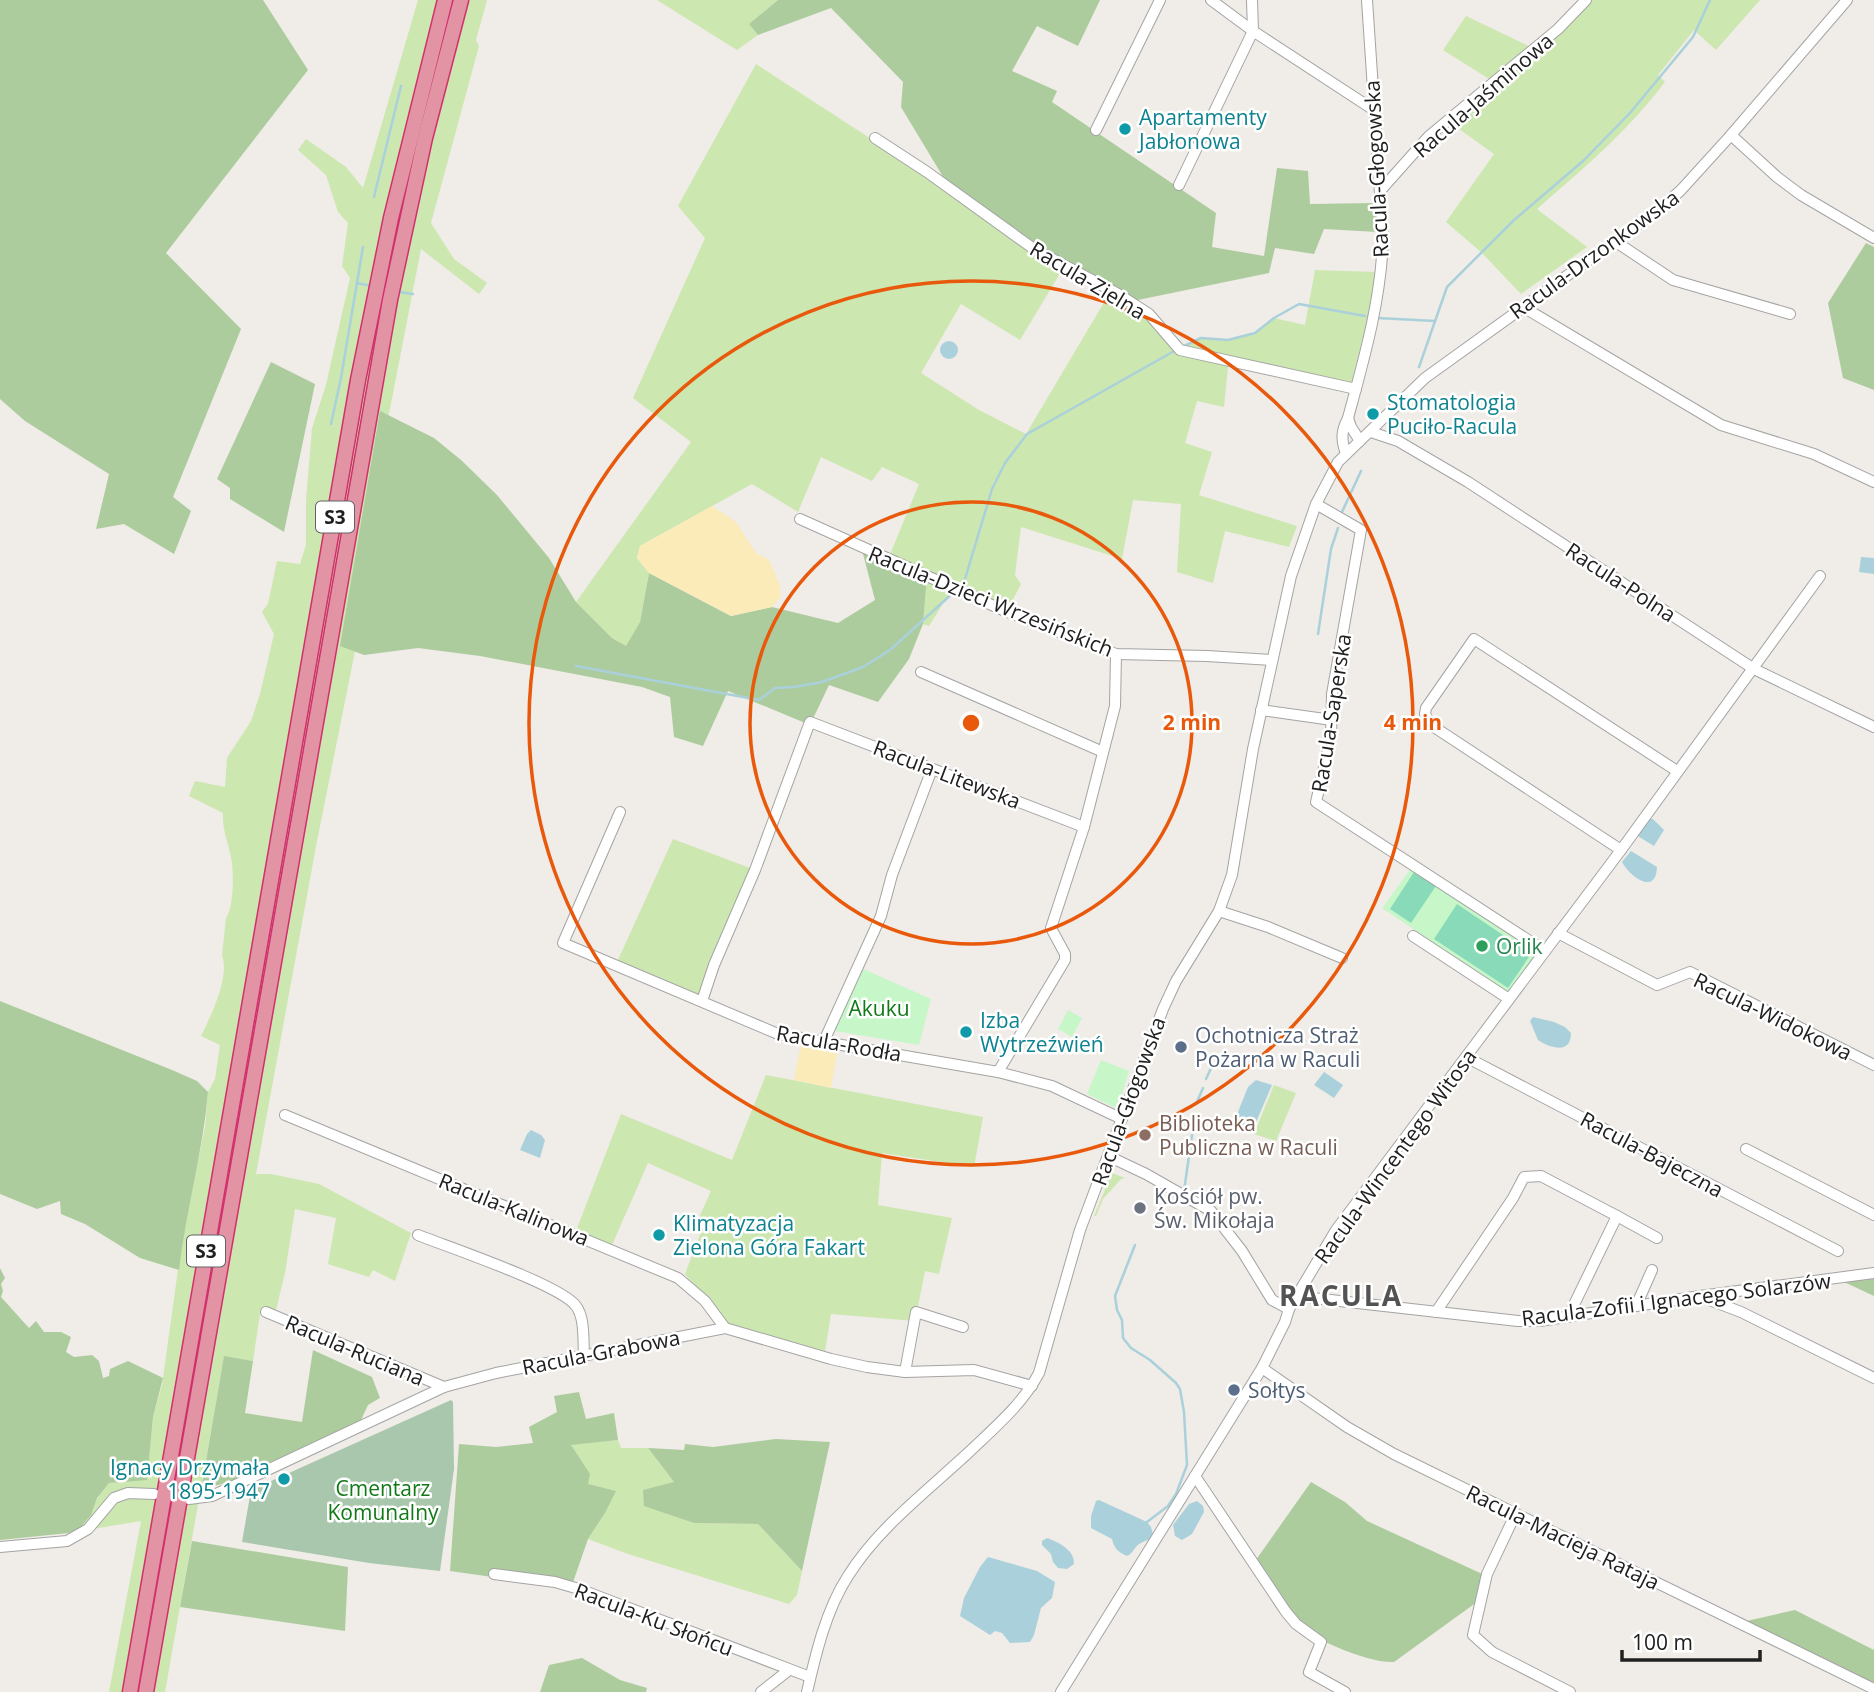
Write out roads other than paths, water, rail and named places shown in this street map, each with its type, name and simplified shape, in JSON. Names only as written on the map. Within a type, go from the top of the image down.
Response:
[{"type":"highway","name":"S3","points":[[130,1692],[358,380],[387,233],[445,0]]},
{"type":"highway","name":"S3","points":[[146,1692],[403,236],[461,0]]},
{"type":"street","points":[[1096,130],[1160,0]]},
{"type":"street","points":[[1211,0],[1253,31],[1374,110]]},
{"type":"street","points":[[1179,185],[1253,31],[1252,0]]},
{"type":"street","name":"Racula-Głogowska","points":[[807,1692],[832,1605],[858,1561],[894,1522],[1008,1414],[1032,1386],[1045,1360],[1069,1266],[1168,995],[1219,911],[1232,875],[1261,710],[1295,559],[1331,471],[1346,454],[1342,428],[1348,418],[1369,337],[1382,264],[1380,191],[1367,0]]},
{"type":"street","name":"Racula-Jaśminowa","points":[[1380,191],[1429,136],[1558,29],[1586,0]]},
{"type":"street","name":"Racula-Drzonkowska","points":[[1346,454],[1425,378],[1616,242],[1681,190],[1847,0]]},
{"type":"street","points":[[1731,135],[1801,195],[1874,238]]},
{"type":"street","name":"Racula-Zielna","points":[[875,138],[1034,249],[1118,294],[1149,314],[1178,348],[1356,389]]},
{"type":"street","points":[[1616,242],[1673,280],[1790,314]]},
{"type":"street","points":[[1523,307],[1721,425],[1814,454],[1874,482]]},
{"type":"street","points":[[1348,418],[1360,442]]},
{"type":"street","name":"Racula-Polna","points":[[1371,432],[1398,441],[1468,482],[1754,669],[1874,727]]},
{"type":"street","name":"Racula-Saperska","points":[[1316,504],[1361,530],[1332,694],[1332,737],[1315,799],[1318,805],[1545,951]]},
{"type":"street","name":"Racula-Dzieci Wrzesińskich","points":[[800,519],[1004,611],[1116,654],[1272,660]]},
{"type":"street","name":"Racula-Wincentego Witosa","points":[[1061,1692],[1262,1368],[1295,1296],[1336,1230],[1621,850],[1820,576]]},
{"type":"street","points":[[1621,850],[1427,720],[1426,708],[1474,639],[1677,771]]},
{"type":"street","points":[[998,1072],[1065,960],[1065,954],[1051,928],[1084,827],[1115,706],[1116,654]]},
{"type":"street","points":[[921,672],[1103,752]]},
{"type":"street","points":[[1261,710],[1332,720]]},
{"type":"street","name":"Racula-Litewska","points":[[702,1001],[714,965],[755,870],[810,722],[1084,827]]},
{"type":"street","points":[[824,1041],[881,916],[892,876],[932,769]]},
{"type":"street","name":"Racula-Rodła","points":[[620,812],[563,943],[778,1034],[998,1072],[1052,1087],[1122,1119]]},
{"type":"street","points":[[1219,911],[1268,927],[1342,958]]},
{"type":"street","name":"Racula-Widokowa","points":[[1558,933],[1657,985],[1690,972],[1874,1065]]},
{"type":"street","points":[[1413,936],[1509,999]]},
{"type":"street","name":"Racula-Bajeczna","points":[[1466,1057],[1838,1251]]},
{"type":"street","name":"Racula-Kalinowa","points":[[285,1115],[678,1278],[705,1301],[725,1328]]},
{"type":"street","points":[[1746,1149],[1874,1215]]},
{"type":"street","points":[[1108,1156],[1146,1174],[1210,1211],[1242,1251],[1272,1300],[1289,1309]]},
{"type":"street","points":[[1436,1312],[1509,1204],[1524,1177],[1541,1175],[1657,1238]]},
{"type":"street","points":[[1568,1317],[1617,1216]]},
{"type":"street","points":[[418,1235],[515,1273],[569,1299],[577,1307],[580,1316],[584,1354]]},
{"type":"street","points":[[1636,1306],[1653,1270]]},
{"type":"street","name":"Racula-Zofii i Ignacego Solarzów","points":[[1295,1296],[1518,1321],[1540,1321],[1874,1273]]},
{"type":"street","points":[[1700,1296],[1741,1312],[1874,1378]]},
{"type":"street","name":"Racula-Ruciana","points":[[266,1312],[444,1387]]},
{"type":"street","points":[[905,1372],[916,1312],[963,1327]]},
{"type":"street","name":"Racula-Grabowa","points":[[189,1499],[212,1496],[444,1387],[467,1379],[725,1328],[831,1359],[905,1372],[974,1370],[1032,1386]]},
{"type":"street","name":"Racula-Macieja Rataja","points":[[1262,1368],[1347,1427],[1394,1454],[1874,1689]]},
{"type":"street","points":[[1195,1476],[1286,1612],[1296,1624],[1321,1642],[1309,1672],[1345,1692]]},
{"type":"street","points":[[0,1547],[67,1541],[88,1529],[114,1498],[128,1493],[154,1494]]},
{"type":"street","points":[[1515,1514],[1487,1574],[1473,1635],[1492,1652],[1570,1692]]},
{"type":"street","name":"Racula-Ku Słońcu","points":[[494,1574],[555,1582],[579,1589],[810,1677]]},
{"type":"street","points":[[761,1692],[789,1670]]},
{"type":"water","points":[[949,341],[955,344],[958,350],[955,356],[949,359],[943,356],[940,350],[943,344]]},
{"type":"water","points":[[1861,557],[1874,558],[1874,574],[1859,572]]},
{"type":"water","points":[[1648,819],[1653,819],[1664,830],[1654,846],[1636,835]]},
{"type":"water","points":[[1631,851],[1657,867],[1652,881],[1636,878],[1626,868],[1622,862]]},
{"type":"water","points":[[1533,1017],[1565,1027],[1571,1033],[1568,1045],[1559,1048],[1538,1040],[1530,1021]]},
{"type":"water","points":[[1324,1072],[1343,1085],[1334,1098],[1314,1085]]},
{"type":"water","points":[[1256,1080],[1272,1085],[1254,1127],[1243,1132],[1236,1122],[1236,1117],[1248,1087]]},
{"type":"water","points":[[531,1130],[545,1140],[540,1158],[520,1150]]},
{"type":"water","points":[[1096,1501],[1147,1522],[1153,1535],[1129,1555],[1121,1553],[1112,1539],[1091,1528],[1091,1516]]},
{"type":"water","points":[[1197,1501],[1203,1506],[1204,1512],[1192,1534],[1182,1540],[1175,1536],[1173,1525],[1189,1504]]},
{"type":"water","points":[[1047,1538],[1069,1551],[1074,1564],[1067,1569],[1058,1568],[1051,1554],[1042,1545],[1042,1541]]},
{"type":"water","points":[[988,1557],[1037,1571],[1055,1582],[1052,1598],[1041,1608],[1030,1642],[1010,1643],[1002,1633],[995,1631],[990,1635],[960,1616],[964,1598]]},
{"type":"waterway","points":[[1419,367],[1447,287],[1513,221],[1583,161],[1630,113],[1693,37],[1710,0]]},
{"type":"waterway","points":[[374,197],[401,86]]},
{"type":"waterway","points":[[331,424],[363,247]]},
{"type":"waterway","points":[[357,283],[372,286]]},
{"type":"waterway","points":[[399,292],[413,294]]},
{"type":"waterway","points":[[1182,347],[1201,338],[1228,340],[1255,333],[1299,304],[1365,316]]},
{"type":"waterway","points":[[1378,318],[1435,321]]},
{"type":"waterway","points":[[959,586],[965,579],[992,489],[1005,463],[1027,434],[1176,350]]},
{"type":"waterway","points":[[1342,512],[1361,471]]},
{"type":"waterway","points":[[1318,634],[1331,549],[1338,528]]},
{"type":"waterway","points":[[576,666],[759,700],[775,688],[822,682],[863,667],[890,650],[954,592]]},
{"type":"waterway","points":[[1206,1079],[1212,1066]]},
{"type":"waterway","points":[[1197,1102],[1203,1088]]},
{"type":"waterway","points":[[1184,1191],[1192,1135]]},
{"type":"waterway","points":[[1135,1245],[1115,1296],[1122,1320],[1123,1338],[1131,1348],[1150,1360],[1180,1389],[1187,1465],[1176,1494],[1168,1506],[1147,1522]]},
{"type":"place","name":"Apartamenty Jabłonowa","points":[[1125,129]]},
{"type":"place","name":"Stomatologia Puciło-Racula","points":[[1373,414]]},
{"type":"place","name":"Orlik","points":[[1482,946]]},
{"type":"place","name":"Izba Wytrzeźwień","points":[[966,1032]]},
{"type":"place","name":"Ochotnicza Straż Pożarna w Raculi","points":[[1181,1047]]},
{"type":"place","name":"Biblioteka Publiczna w Raculi","points":[[1145,1135]]},
{"type":"place","name":"Kościół pw. Św. Mikołaja","points":[[1140,1208]]},
{"type":"place","name":"Klimatyzacja Zielona Góra Fakart","points":[[659,1235]]},
{"type":"place","name":"Sołtys","points":[[1234,1390]]},
{"type":"place","name":"Ignacy Drzymała 1895-1947","points":[[284,1479]]},
{"type":"district","name":"RACULA","points":[[1341,1295]]},
{"type":"park label","name":"Akuku","points":[[879,1008]]},
{"type":"park label","name":"Cmentarz Komunalny","points":[[383,1500]]}]
